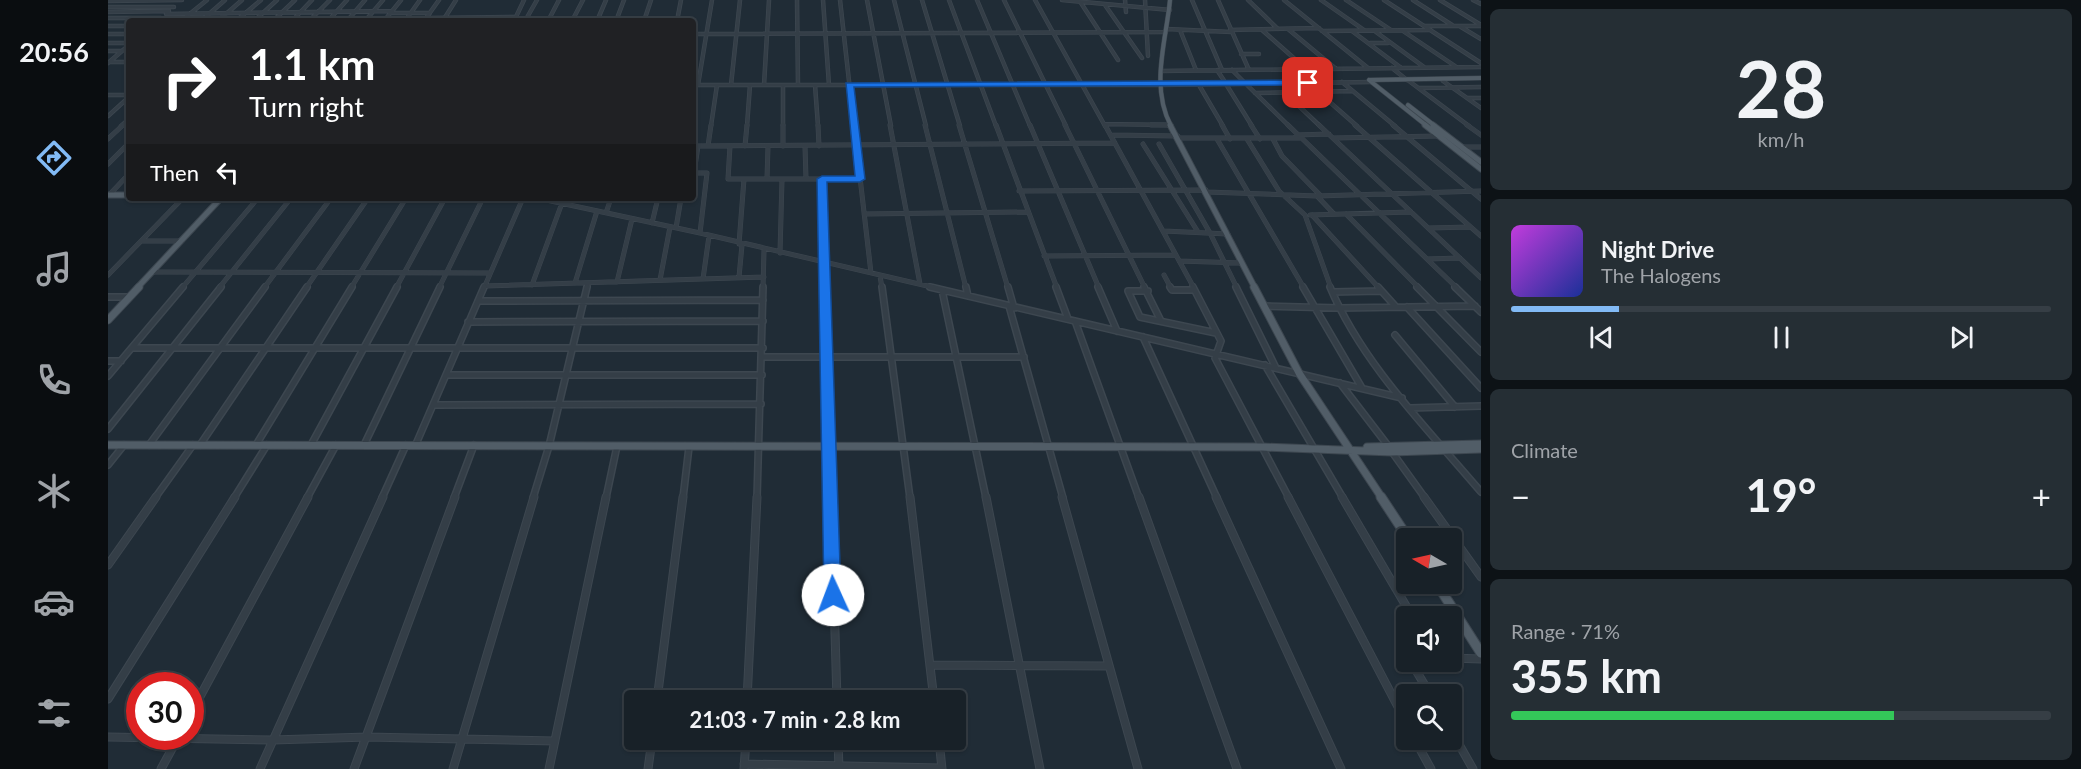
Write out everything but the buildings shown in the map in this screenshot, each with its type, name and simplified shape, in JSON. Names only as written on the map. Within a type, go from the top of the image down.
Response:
[{"type":"main road","points":[[1170,0],[1159,84],[1162,105],[1299,373],[1401,528]]},
{"type":"main road","points":[[1408,81],[1481,79]]},
{"type":"main road","points":[[1374,81],[1481,79]]},
{"type":"main road","points":[[1374,81],[1481,169]]},
{"type":"main road","points":[[1374,81],[1481,162]]},
{"type":"main road","points":[[109,195],[126,195]]},
{"type":"main road","points":[[108,320],[218,201]]},
{"type":"main road","points":[[108,445],[416,444],[1481,449]]},
{"type":"main road","points":[[1444,448],[1481,444]]},
{"type":"main road","points":[[1443,594],[1481,653]]},
{"type":"street","points":[[108,1],[182,0]]},
{"type":"street","points":[[161,18],[182,0]]},
{"type":"street","points":[[185,18],[207,0]]},
{"type":"street","points":[[204,18],[225,0]]},
{"type":"street","points":[[221,18],[242,0]]},
{"type":"street","points":[[239,18],[261,0]]},
{"type":"street","points":[[258,18],[277,0]]},
{"type":"street","points":[[276,18],[295,0]]},
{"type":"street","points":[[294,18],[312,0]]},
{"type":"street","points":[[312,18],[330,0]]},
{"type":"street","points":[[331,18],[347,0]]},
{"type":"street","points":[[350,18],[365,0]]},
{"type":"street","points":[[368,18],[383,0]]},
{"type":"street","points":[[386,18],[401,0]]},
{"type":"street","points":[[407,18],[420,0]]},
{"type":"street","points":[[426,18],[439,0]]},
{"type":"street","points":[[445,18],[456,0]]},
{"type":"street","points":[[499,18],[516,16],[524,0]]},
{"type":"street","points":[[527,18],[537,0]]},
{"type":"street","points":[[550,18],[559,0]]},
{"type":"street","points":[[574,18],[583,0]]},
{"type":"street","points":[[598,18],[606,0]]},
{"type":"street","points":[[617,18],[624,0]]},
{"type":"street","points":[[646,18],[651,0]]},
{"type":"street","points":[[678,18],[681,0]]},
{"type":"street","points":[[696,81],[708,34],[712,0]]},
{"type":"street","points":[[731,85],[739,33],[740,0]]},
{"type":"street","points":[[764,85],[769,0]]},
{"type":"street","points":[[796,0],[798,85]]},
{"type":"street","points":[[823,0],[829,85]]},
{"type":"street","points":[[840,0],[871,273]]},
{"type":"street","points":[[867,0],[920,285]]},
{"type":"street","points":[[894,0],[968,296]]},
{"type":"street","points":[[922,0],[986,213],[1023,357],[1138,769]]},
{"type":"street","points":[[949,0],[1019,192],[1121,448],[1237,769]]},
{"type":"street","points":[[977,0],[1117,331]]},
{"type":"street","points":[[1004,0],[1161,321]]},
{"type":"street","points":[[1035,0],[1164,231],[1221,341],[1215,357],[1396,703]]},
{"type":"street","points":[[1062,0],[1170,10]]},
{"type":"street","points":[[1107,0],[1106,5],[1142,58]]},
{"type":"street","points":[[1125,0],[1126,12]]},
{"type":"street","points":[[1145,0],[1148,56]]},
{"type":"street","points":[[1192,0],[1225,83],[1260,139]]},
{"type":"street","points":[[1218,0],[1249,70]]},
{"type":"street","points":[[1248,0],[1262,10],[1264,17],[1278,29]]},
{"type":"street","points":[[1284,0],[1368,68]]},
{"type":"street","points":[[1321,0],[1365,31]]},
{"type":"street","points":[[1346,0],[1392,30]]},
{"type":"street","points":[[1384,0],[1481,65]]},
{"type":"street","points":[[1413,0],[1453,26]]},
{"type":"street","points":[[1440,0],[1481,25]]},
{"type":"street","points":[[1473,0],[1481,4]]},
{"type":"street","points":[[1081,3],[1118,60]]},
{"type":"street","points":[[108,9],[174,7]]},
{"type":"street","points":[[108,9],[190,14],[355,11],[430,13]]},
{"type":"street","points":[[108,18],[126,19]]},
{"type":"street","points":[[1424,26],[1481,25]]},
{"type":"street","points":[[108,26],[126,26]]},
{"type":"street","points":[[1460,26],[1481,39]]},
{"type":"street","points":[[696,34],[1146,32],[1278,29],[1429,30]]},
{"type":"street","points":[[1288,29],[1336,69]]},
{"type":"street","points":[[1180,30],[1196,70]]},
{"type":"street","points":[[1262,30],[1306,69]]},
{"type":"street","points":[[1402,30],[1456,67]]},
{"type":"street","points":[[1352,31],[1401,68]]},
{"type":"street","points":[[1375,31],[1425,67]]},
{"type":"street","points":[[108,34],[126,34]]},
{"type":"street","points":[[108,43],[126,44]]},
{"type":"street","points":[[1369,43],[1388,43]]},
{"type":"street","points":[[110,61],[126,48]]},
{"type":"street","points":[[108,51],[123,51]]},
{"type":"street","points":[[1241,54],[1259,54]]},
{"type":"street","points":[[110,61],[126,62]]},
{"type":"street","points":[[1161,71],[1481,65]]},
{"type":"street","points":[[1392,68],[1481,135]]},
{"type":"street","points":[[1324,69],[1329,74]]},
{"type":"street","points":[[1232,70],[1298,137],[1381,213],[1481,312]]},
{"type":"street","points":[[696,85],[1374,81]]},
{"type":"street","points":[[1245,83],[1374,81]]},
{"type":"street","points":[[1443,81],[1481,108]]},
{"type":"street","points":[[1341,82],[1481,199]]},
{"type":"street","points":[[1159,84],[1225,83]]},
{"type":"street","points":[[1308,83],[1481,236]]},
{"type":"street","points":[[708,146],[717,85]]},
{"type":"street","points":[[745,146],[750,85]]},
{"type":"street","points":[[783,85],[783,146]]},
{"type":"street","points":[[815,85],[819,146]]},
{"type":"street","points":[[1199,85],[1230,139]]},
{"type":"street","points":[[1419,88],[1481,87]]},
{"type":"street","points":[[1255,93],[1352,91]]},
{"type":"street","points":[[1284,92],[1481,278]]},
{"type":"street","points":[[108,95],[126,96]]},
{"type":"street","points":[[1467,98],[1481,98]]},
{"type":"street","points":[[109,114],[126,99]]},
{"type":"street","points":[[108,139],[126,122]]},
{"type":"street","points":[[1104,124],[1171,125]]},
{"type":"street","points":[[1111,135],[1216,139],[1439,136]]},
{"type":"street","points":[[1216,139],[1362,388]]},
{"type":"street","points":[[1247,139],[1281,195],[1294,209],[1305,215],[1412,212]]},
{"type":"street","points":[[1274,139],[1282,156],[1334,214]]},
{"type":"street","points":[[696,146],[1115,143]]},
{"type":"street","points":[[1143,144],[1198,232]]},
{"type":"street","points":[[1159,144],[1210,233],[1222,263],[1276,368]]},
{"type":"street","points":[[108,164],[126,146]]},
{"type":"street","points":[[730,146],[728,179],[860,179]]},
{"type":"street","points":[[767,179],[768,146]]},
{"type":"street","points":[[805,146],[806,179]]},
{"type":"street","points":[[1461,147],[1481,147]]},
{"type":"street","points":[[696,173],[707,173],[699,233]]},
{"type":"street","points":[[109,195],[126,177]]},
{"type":"street","points":[[739,277],[744,179]]},
{"type":"street","points":[[780,253],[782,179]]},
{"type":"street","points":[[822,179],[837,690]]},
{"type":"street","points":[[1019,192],[1184,190],[1318,196],[1481,190]]},
{"type":"street","points":[[108,274],[180,201]]},
{"type":"street","points":[[108,376],[255,201]]},
{"type":"street","points":[[108,429],[289,201]]},
{"type":"street","points":[[149,445],[329,201]]},
{"type":"street","points":[[108,565],[266,348],[366,201]]},
{"type":"street","points":[[256,444],[404,201]]},
{"type":"street","points":[[311,444],[443,201]]},
{"type":"street","points":[[364,445],[482,201]]},
{"type":"street","points":[[416,444],[522,201]]},
{"type":"street","points":[[556,201],[569,201],[597,211],[1402,398]]},
{"type":"street","points":[[606,213],[610,201]]},
{"type":"street","points":[[652,223],[657,201]]},
{"type":"street","points":[[660,280],[680,201]]},
{"type":"street","points":[[532,285],[562,202]]},
{"type":"street","points":[[575,283],[597,211]]},
{"type":"street","points":[[864,214],[1027,212]]},
{"type":"street","points":[[1346,214],[1481,352]]},
{"type":"street","points":[[1305,215],[1333,292],[1351,329],[1402,398],[1481,492]]},
{"type":"street","points":[[1312,215],[1396,307]]},
{"type":"street","points":[[617,282],[632,219]]},
{"type":"street","points":[[1429,228],[1481,230]]},
{"type":"street","points":[[1164,231],[1228,234]]},
{"type":"street","points":[[703,279],[709,236]]},
{"type":"street","points":[[142,241],[182,241]]},
{"type":"street","points":[[748,690],[760,447],[764,250]]},
{"type":"street","points":[[1044,256],[1176,255]]},
{"type":"street","points":[[1427,259],[1460,258]]},
{"type":"street","points":[[1179,261],[1242,263]]},
{"type":"street","points":[[152,272],[490,273]]},
{"type":"street","points":[[1164,275],[1172,290],[1193,290]]},
{"type":"street","points":[[880,276],[904,447],[933,690]]},
{"type":"street","points":[[484,286],[764,277]]},
{"type":"street","points":[[453,769],[549,446],[588,283]]},
{"type":"street","points":[[942,290],[976,447],[1040,769]]},
{"type":"street","points":[[1148,291],[1128,291],[1140,317],[1216,333]]},
{"type":"street","points":[[1333,292],[1381,291]]},
{"type":"street","points":[[108,297],[129,297]]},
{"type":"street","points":[[478,301],[763,300]]},
{"type":"street","points":[[1264,306],[1340,308],[1475,306]]},
{"type":"street","points":[[1407,307],[1481,388]]},
{"type":"street","points":[[468,322],[763,321]]},
{"type":"street","points":[[1395,335],[1455,407]]},
{"type":"street","points":[[1143,337],[1341,769]]},
{"type":"street","points":[[132,348],[763,348]]},
{"type":"street","points":[[763,357],[1023,357]]},
{"type":"street","points":[[108,362],[121,361]]},
{"type":"street","points":[[1265,365],[1406,606]]},
{"type":"street","points":[[446,375],[762,375]]},
{"type":"street","points":[[1340,383],[1391,450],[1481,577]]},
{"type":"street","points":[[433,405],[761,404]]},
{"type":"street","points":[[1410,408],[1481,406]]},
{"type":"street","points":[[108,465],[124,445]]},
{"type":"street","points":[[108,699],[267,445]]},
{"type":"street","points":[[204,689],[336,445]]},
{"type":"street","points":[[260,769],[406,445]]},
{"type":"street","points":[[354,769],[474,445]]},
{"type":"street","points":[[549,769],[617,446]]},
{"type":"street","points":[[658,690],[689,447]]},
{"type":"street","points":[[1462,658],[1481,659]]},
{"type":"street","points":[[930,665],[1109,666]]},
{"type":"street","points":[[108,737],[126,737]]},
{"type":"street","points":[[204,738],[273,740],[366,737],[555,741]]},
{"type":"street","points":[[161,769],[171,750]]},
{"type":"street","points":[[648,769],[651,750]]},
{"type":"street","points":[[745,750],[744,767],[942,769],[940,750]]},
{"type":"street","points":[[838,750],[839,767]]},
{"type":"street","points":[[1421,750],[1431,769]]},
{"type":"street","points":[[1462,750],[1473,769]]},
{"type":"route","points":[[833,595],[822,179],[860,179],[849,85],[1308,83]]}]
